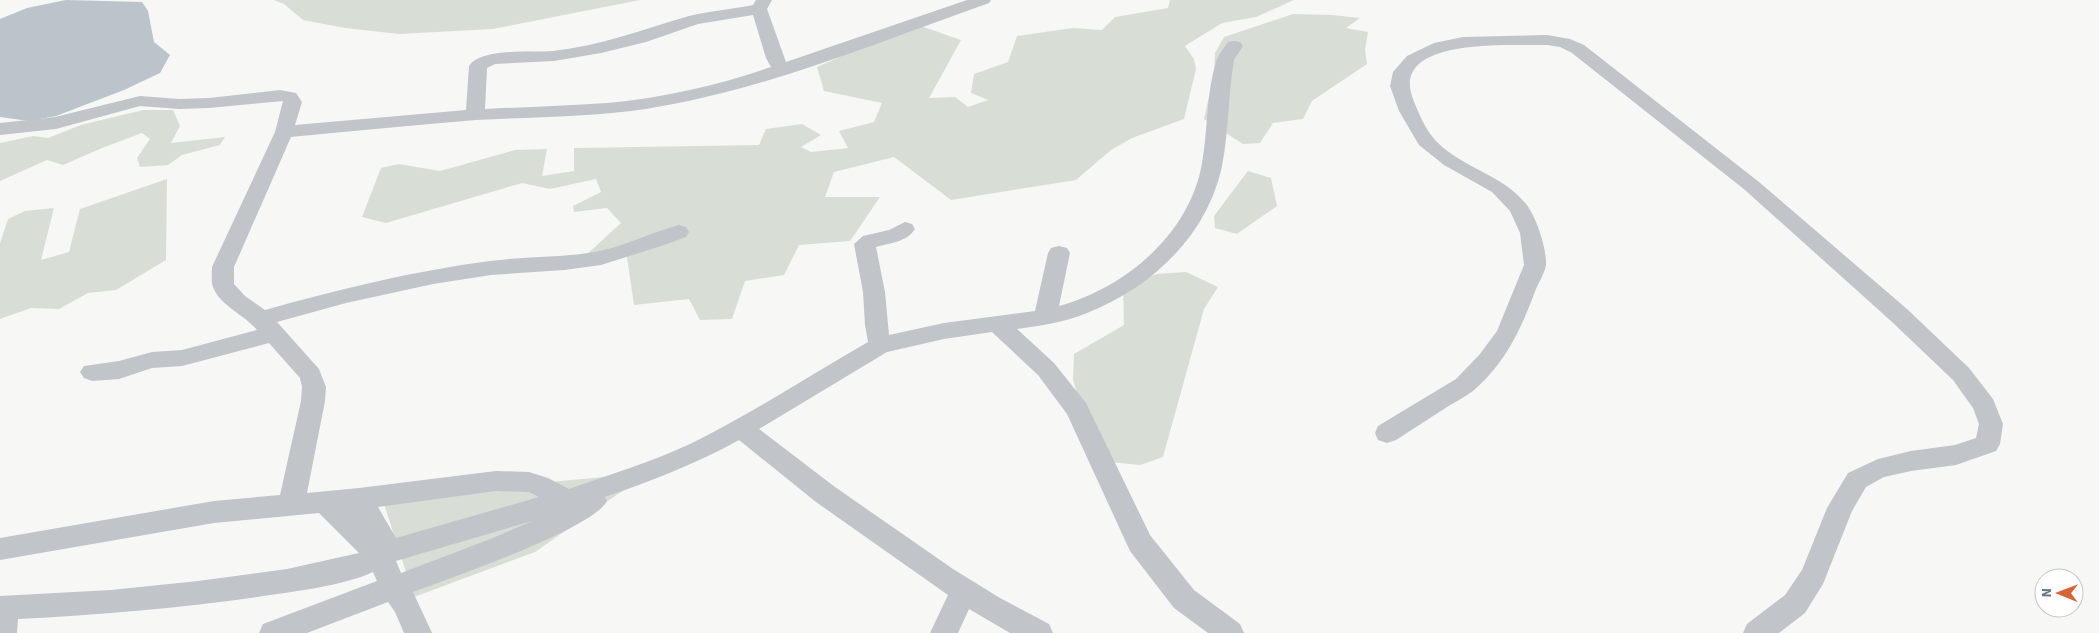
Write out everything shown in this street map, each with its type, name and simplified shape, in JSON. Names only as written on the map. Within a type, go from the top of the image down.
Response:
[{"type":"street","points":[[284,132],[475,115],[607,108],[647,103],[746,82],[782,71],[983,0]]},
{"type":"street","points":[[475,115],[478,66],[484,62],[492,59],[547,57],[601,48],[640,38],[695,20],[761,5],[774,58],[782,71]]},
{"type":"street","points":[[1386,433],[1464,385],[1488,360],[1506,334],[1535,265],[1530,233],[1519,208],[1498,188],[1451,161],[1429,145],[1408,111],[1399,86],[1402,72],[1413,60],[1434,48],[1463,42],[1547,40],[1564,43],[1578,49],[1752,186],[1899,314],[1961,374],[1984,404],[1991,424],[1987,444],[1956,455],[1911,461],[1878,469],[1857,480],[1840,508],[1813,576],[1795,604],[1757,633]]},
{"type":"street","points":[[2,616],[287,581],[358,566],[385,554],[567,500],[676,460],[741,428],[880,345],[917,336],[1045,316],[1078,308],[1127,283],[1161,258],[1194,216],[1203,196],[1212,165],[1225,60],[1234,46]]},
{"type":"street","points":[[0,129],[56,123],[140,101],[179,104],[280,94],[290,97],[293,102],[284,132],[223,268],[223,286],[237,302],[268,326],[311,376],[314,387],[313,401],[291,505]]},
{"type":"street","points":[[880,345],[876,325],[874,292],[865,244],[896,235],[905,229]]},
{"type":"street","points":[[92,372],[119,370],[152,360],[182,358],[268,326],[331,299],[426,279],[491,268],[542,265],[613,255],[679,232]]},
{"type":"street","points":[[1045,316],[1059,252]]},
{"type":"street","points":[[996,323],[1046,369],[1077,409],[1140,543],[1184,599],[1230,633]]},
{"type":"street","points":[[741,428],[806,480],[964,591],[1018,623],[1040,633]]},
{"type":"street","points":[[0,549],[180,517],[324,501],[359,499],[515,480],[539,485],[567,500]]},
{"type":"street","points":[[273,633],[534,533],[586,507],[614,484]]},
{"type":"street","points":[[359,499],[385,554],[393,587],[406,605],[418,633]]},
{"type":"street","points":[[324,501],[367,541],[385,554]]},
{"type":"street","points":[[944,633],[964,591]]},
{"type":"shaded area","points":[[66,0],[142,2],[148,11],[154,42],[170,55],[160,73],[124,90],[56,116],[29,121],[0,117],[0,19],[27,8]]},
{"type":"shaded area","points":[[274,0],[640,0],[493,29],[399,34],[345,28],[303,20],[284,4]]},
{"type":"shaded area","points":[[1170,0],[1294,0],[1256,17],[1222,23],[1185,46],[1194,59],[1196,69],[1184,119],[1132,138],[1111,150],[1076,180],[951,200],[894,157],[834,172],[825,197],[880,197],[850,241],[799,245],[784,275],[745,281],[732,319],[700,320],[689,299],[634,305],[626,250],[585,256],[621,223],[607,208],[574,212],[573,206],[601,192],[596,179],[550,189],[522,183],[386,223],[362,217],[381,168],[399,164],[440,171],[515,150],[547,149],[542,176],[574,171],[574,148],[759,145],[766,129],[802,124],[821,135],[801,147],[811,152],[848,148],[839,131],[874,122],[882,103],[824,91],[817,67],[915,24],[961,40],[929,98],[955,97],[968,107],[988,100],[971,93],[974,74],[1008,62],[1017,36],[1073,28],[1102,30],[1115,17],[1168,8]]},
{"type":"shaded area","points":[[1293,14],[1360,18],[1346,28],[1368,32],[1365,50],[1367,64],[1312,101],[1303,119],[1273,123],[1260,143],[1243,144],[1204,119],[1214,75],[1215,53],[1224,37]]},
{"type":"shaded area","points":[[143,110],[173,110],[180,126],[171,143],[225,137],[220,145],[182,155],[168,165],[140,167],[137,158],[150,139],[142,133],[63,165],[47,160],[0,181],[0,143],[33,136],[48,138],[81,125]]},
{"type":"shaded area","points":[[1248,171],[1271,178],[1277,206],[1237,234],[1215,228],[1214,216]]},
{"type":"shaded area","points":[[167,179],[166,260],[116,290],[88,293],[59,309],[31,308],[0,319],[0,243],[8,219],[25,211],[54,208],[41,260],[69,252],[80,209]]},
{"type":"shaded area","points":[[1186,272],[1218,287],[1204,309],[1163,457],[1140,465],[1110,462],[1089,433],[1073,380],[1074,354],[1124,325],[1123,284],[1157,274]]},
{"type":"shaded area","points":[[648,473],[535,552],[414,597],[385,507],[386,497]]}]
